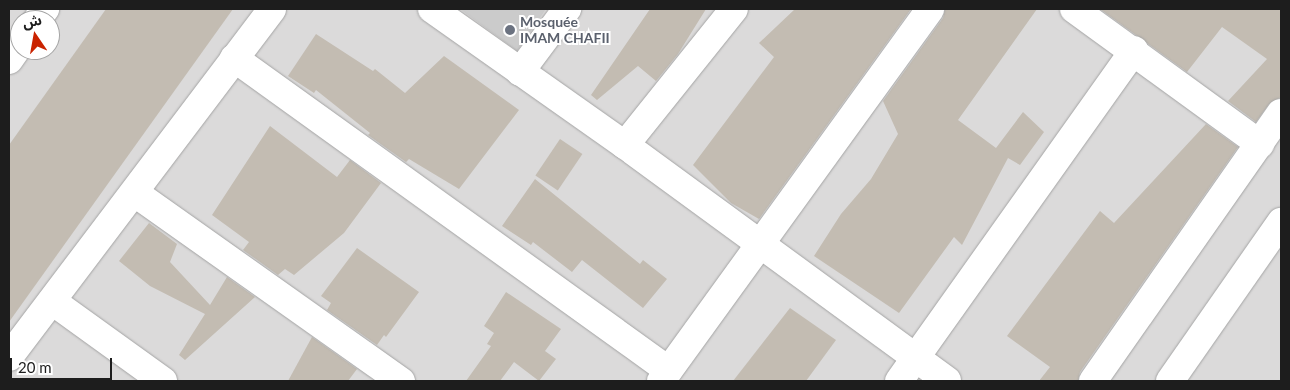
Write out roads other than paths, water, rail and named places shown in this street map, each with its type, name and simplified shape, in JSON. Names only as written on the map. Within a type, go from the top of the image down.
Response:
[{"type":"street","points":[[9,358],[272,9]]},
{"type":"street","points":[[432,9],[625,145],[946,381]]},
{"type":"street","points":[[520,72],[567,9]]},
{"type":"street","points":[[625,145],[734,9]]},
{"type":"street","points":[[234,58],[665,376],[930,9]]},
{"type":"street","points":[[1074,9],[1134,50],[1260,144]]},
{"type":"street","points":[[898,381],[1134,50]]},
{"type":"street","points":[[1093,381],[1281,113]]},
{"type":"street","points":[[135,193],[401,381]]},
{"type":"street","points":[[1170,381],[1281,222]]},
{"type":"street","points":[[52,301],[163,381]]},
{"type":"place","name":"Mosquée IMAM CHAFII","points":[[510,30]]}]
